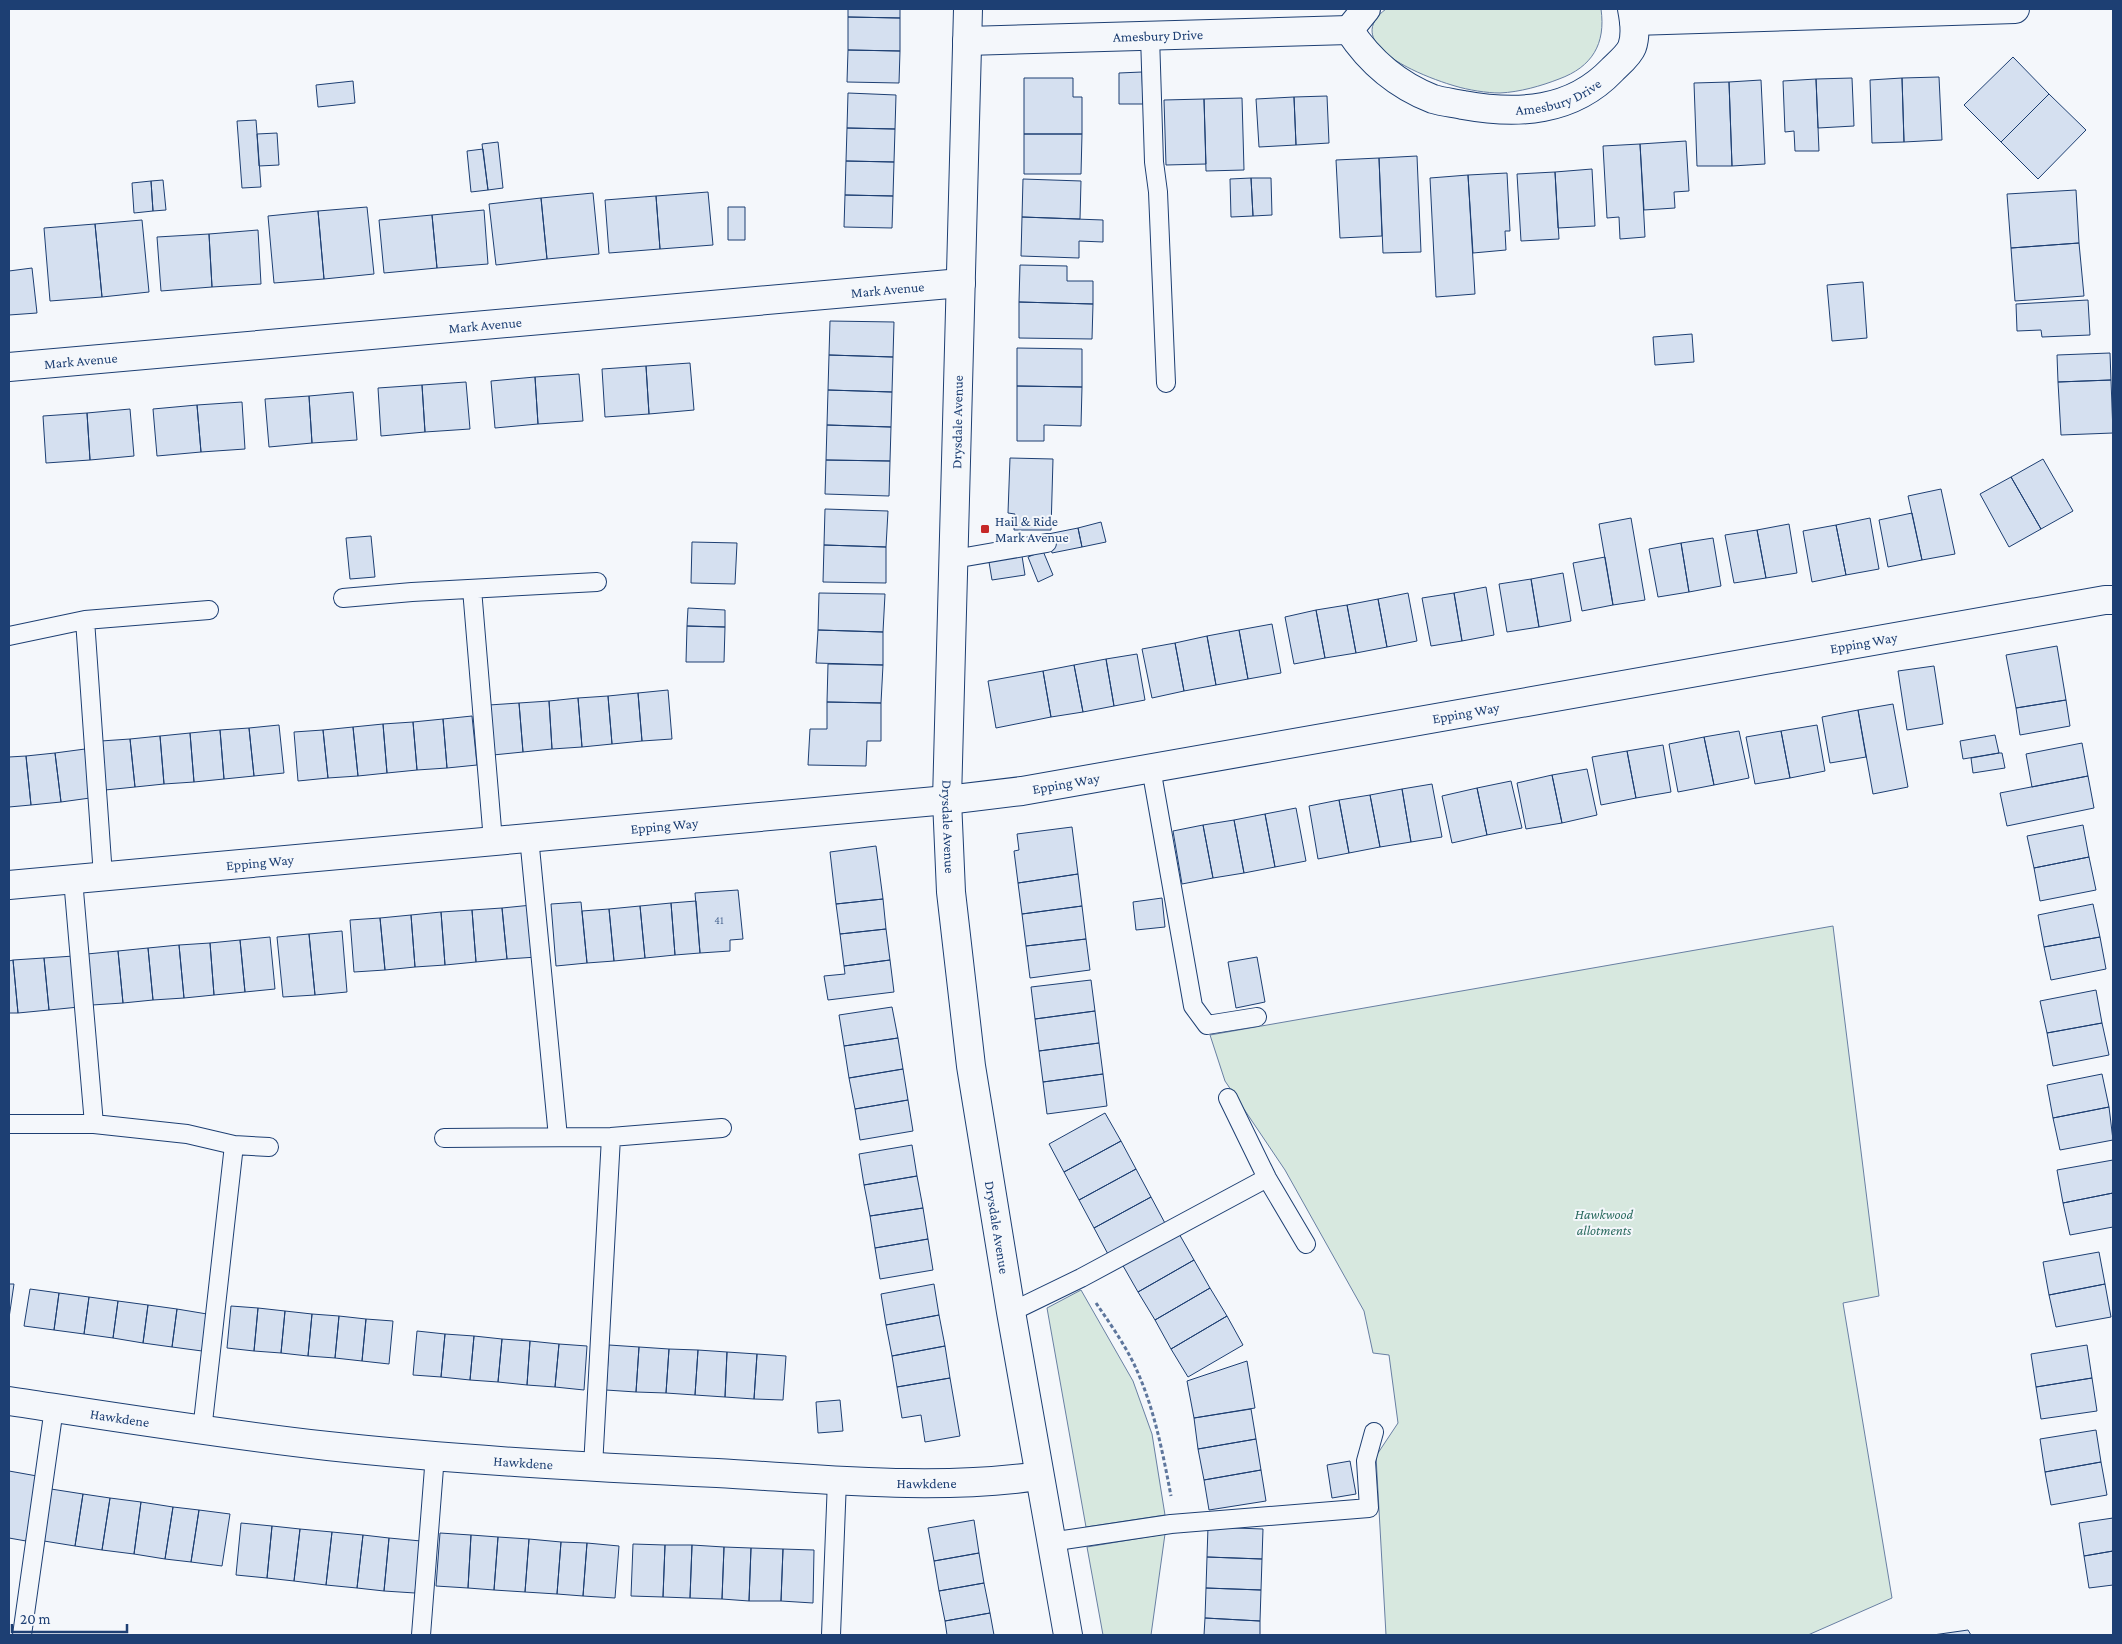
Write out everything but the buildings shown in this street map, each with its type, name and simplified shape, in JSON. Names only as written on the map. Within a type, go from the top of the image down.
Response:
[{"type":"street","name":"Drysdale Avenue","points":[[968,9],[947,800],[951,892],[971,1066],[1050,1542],[1068,1635]]},
{"type":"street","points":[[1349,30],[1366,9]]},
{"type":"street","name":"Amesbury Drive","points":[[966,41],[1349,30],[1363,51],[1382,70],[1406,86],[1435,100],[1508,111],[1545,106],[1567,100],[1599,84],[1632,46],[1633,15],[2015,9]]},
{"type":"street","name":"Mark Avenue","points":[[9,367],[961,283]]},
{"type":"street","name":"Epping Way","points":[[9,885],[947,800],[1022,791],[2075,605],[2113,600]]},
{"type":"street","name":"Hawkdene","points":[[9,1401],[202,1430],[330,1446],[592,1467],[837,1480],[969,1483],[1039,1476]]},
{"type":"lane","points":[[1150,36],[1154,162],[1158,192],[1166,383]]},
{"type":"lane","points":[[954,559],[1047,543]]},
{"type":"lane","points":[[343,598],[596,582]]},
{"type":"lane","points":[[472,589],[493,841]]},
{"type":"lane","points":[[9,636],[85,620],[209,610]]},
{"type":"lane","points":[[85,620],[103,876]]},
{"type":"lane","points":[[1151,768],[1193,1006],[1207,1025],[1257,1017]]},
{"type":"lane","points":[[530,837],[558,1137]]},
{"type":"lane","points":[[73,879],[94,1124]]},
{"type":"lane","points":[[1228,1098],[1267,1178],[1306,1244]]},
{"type":"lane","points":[[9,1124],[94,1124],[187,1134],[234,1145],[269,1147]]},
{"type":"lane","points":[[444,1138],[611,1137],[722,1128]]},
{"type":"lane","points":[[592,1467],[611,1137]]},
{"type":"lane","points":[[202,1430],[234,1145]]},
{"type":"lane","points":[[1011,1312],[1081,1278],[1267,1178]]},
{"type":"lane","points":[[22,1635],[54,1408]]},
{"type":"lane","points":[[1050,1542],[1171,1524],[1369,1508],[1366,1461],[1374,1432]]},
{"type":"lane","points":[[421,1635],[435,1455]]},
{"type":"lane","points":[[831,1635],[837,1480]]},
{"type":"path","points":[[1081,1278],[1112,1326],[1138,1372],[1158,1431],[1172,1503],[1171,1524]]},
{"type":"green space","points":[[1386,9],[1601,9],[1602,22],[1599,43],[1594,53],[1580,68],[1570,74],[1523,90],[1500,93],[1483,92],[1426,76],[1408,68],[1379,47],[1373,35],[1374,22]]},
{"type":"green space","name":"Hawkwood allotments","points":[[1833,926],[1879,1296],[1843,1303],[1892,1598],[1808,1635],[1386,1635],[1376,1456],[1398,1423],[1389,1355],[1373,1353],[1364,1311],[1285,1170],[1225,1081],[1210,1035]]},
{"type":"green space","points":[[1081,1290],[1133,1381],[1152,1434],[1165,1515],[1086,1527],[1047,1308]]},
{"type":"green space","points":[[1165,1534],[1151,1635],[1103,1635],[1087,1547]]},
{"type":"place","name":"Hail & Ride Mark Avenue","points":[[985,529]]}]
